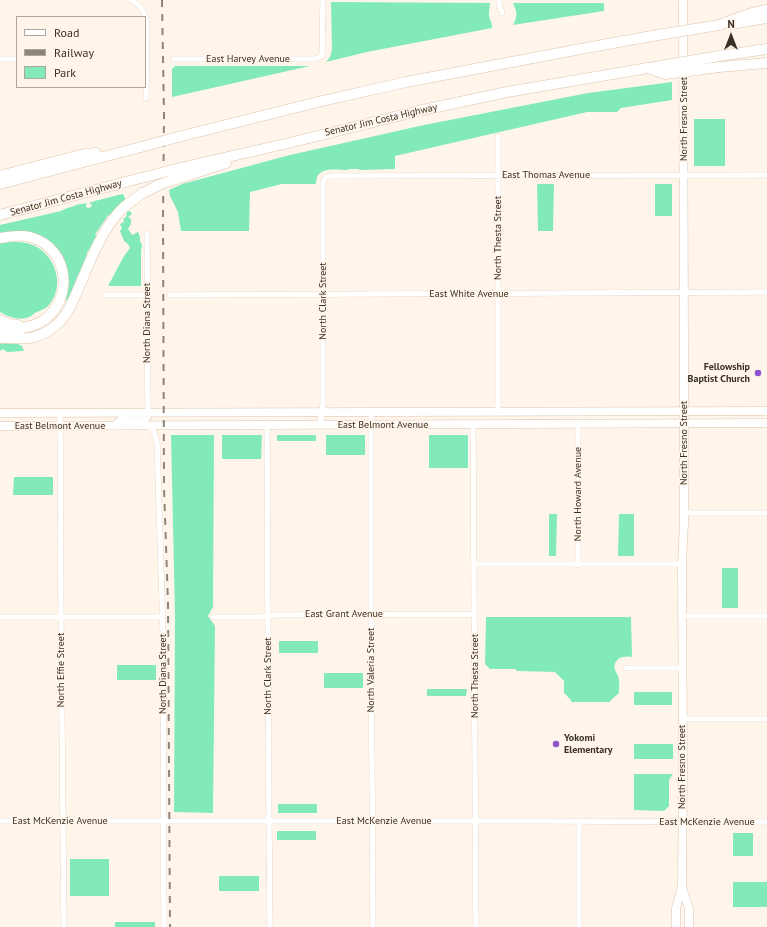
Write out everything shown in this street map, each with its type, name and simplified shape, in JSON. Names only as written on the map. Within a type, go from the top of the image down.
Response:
[{"type":"highway","points":[[719,25],[752,13],[767,10]]},
{"type":"highway","points":[[3,179],[80,155],[141,146],[318,102],[406,82],[646,37],[767,18]]},
{"type":"highway","name":"Senator Jim Costa Highway","points":[[0,215],[141,178],[184,172],[289,143],[418,111],[500,94],[767,48]]},
{"type":"highway","points":[[648,68],[665,74],[767,63]]},
{"type":"highway","points":[[0,338],[30,337],[50,330],[58,323],[68,312],[98,245],[112,220],[125,206],[143,193],[184,172]]},
{"type":"highway","points":[[0,238],[28,236],[50,248],[62,267],[64,284],[60,301],[51,314],[34,325],[18,329],[0,330]]},
{"type":"highway","points":[[0,320],[15,325],[34,325]]},
{"type":"main road","name":"North Fresno Street","points":[[676,927],[676,908],[682,886],[682,564],[684,513],[683,0]]},
{"type":"main road","name":"East Belmont Avenue","points":[[0,414],[767,411]]},
{"type":"main road","points":[[114,426],[121,420],[146,419],[148,414]]},
{"type":"main road","name":"East Belmont Avenue","points":[[0,426],[767,423]]},
{"type":"main road","name":"North Fresno Street","points":[[682,886],[689,909],[689,927]]},
{"type":"street","points":[[131,0],[139,5],[146,16]]},
{"type":"street","name":"East Harvey Avenue","points":[[173,59],[315,59],[322,56],[323,0]]},
{"type":"street","points":[[499,0],[502,13]]},
{"type":"street","points":[[146,18],[146,98]]},
{"type":"street","points":[[0,59],[16,59]]},
{"type":"street","name":"North Thesta Street","points":[[498,136],[498,412]]},
{"type":"street","name":"East Thomas Avenue","points":[[325,178],[328,176],[767,175]]},
{"type":"street","name":"North Clark Street","points":[[320,425],[323,392],[323,184],[325,178]]},
{"type":"street","name":"North Diana Street","points":[[147,233],[148,414]]},
{"type":"street","name":"East White Avenue","points":[[170,295],[767,292]]},
{"type":"street","points":[[105,295],[147,295]]},
{"type":"street","name":"North Valeria Street","points":[[371,413],[373,927]]},
{"type":"street","name":"North Effie Street","points":[[60,414],[64,927]]},
{"type":"street","name":"North Howard Avenue","points":[[578,424],[578,565]]},
{"type":"street","name":"North Clark Street","points":[[268,425],[270,927]]},
{"type":"street","name":"North Thesta Street","points":[[474,425],[476,927]]},
{"type":"street","name":"North Diana Street","points":[[147,426],[153,430],[157,441],[162,617],[164,927]]},
{"type":"street","points":[[684,513],[767,513]]},
{"type":"street","points":[[474,564],[682,564]]},
{"type":"street","name":"East Grant Avenue","points":[[213,617],[262,617],[274,614],[474,614]]},
{"type":"street","points":[[682,616],[767,616]]},
{"type":"street","points":[[0,617],[162,617]]},
{"type":"street","points":[[626,668],[683,668]]},
{"type":"street","points":[[683,718],[767,719]]},
{"type":"street","name":"East McKenzie Avenue","points":[[0,821],[767,822]]},
{"type":"street","points":[[579,821],[579,927]]},
{"type":"green space","points":[[331,2],[490,3],[489,16],[492,28],[367,52],[326,62],[330,57],[332,50]]},
{"type":"green space","points":[[513,3],[604,3],[604,11],[513,25],[516,19],[516,14]]},
{"type":"green space","points":[[175,66],[310,66],[172,97],[172,69]]},
{"type":"green space","points":[[672,82],[672,100],[621,108],[617,112],[587,112],[395,156],[395,169],[333,169],[323,171],[319,174],[316,184],[282,184],[250,192],[249,231],[181,231],[178,212],[170,196],[169,190],[182,184],[290,155],[424,125],[588,93]]},
{"type":"green space","points":[[694,119],[725,119],[725,166],[694,166]]},
{"type":"green space","points":[[537,184],[554,184],[553,231],[538,231]]},
{"type":"green space","points":[[655,184],[672,184],[672,216],[655,216]]},
{"type":"green space","points":[[122,194],[124,195],[125,200],[120,203],[112,214],[107,215],[96,233],[95,235],[97,236],[87,253],[67,300],[64,299],[65,278],[63,263],[58,250],[54,246],[55,245],[50,242],[0,234],[0,225],[61,211],[75,205],[87,203],[86,207],[89,208],[92,205],[89,203]]},
{"type":"green space","points":[[130,211],[132,214],[128,217],[131,219],[131,224],[128,230],[132,235],[138,232],[142,246],[141,286],[108,286],[130,248],[124,241],[120,231],[122,228],[120,224],[124,222],[123,219],[126,217],[127,212]]},
{"type":"green space","points":[[0,243],[32,244],[49,257],[56,273],[56,291],[53,299],[46,308],[36,312],[30,317],[22,319],[14,318],[0,312]]},
{"type":"green space","points":[[0,344],[18,344],[22,346],[24,351],[7,352],[3,349],[0,351]]},
{"type":"green space","points":[[171,435],[214,435],[213,607],[208,616],[215,626],[213,813],[174,812],[175,616]]},
{"type":"green space","points":[[222,435],[262,435],[261,459],[222,459]]},
{"type":"green space","points":[[277,435],[316,435],[316,441],[277,441]]},
{"type":"green space","points":[[326,435],[365,435],[365,455],[326,455]]},
{"type":"green space","points":[[429,435],[468,435],[468,468],[429,468]]},
{"type":"green space","points":[[14,477],[53,477],[53,495],[13,495]]},
{"type":"green space","points":[[549,514],[557,514],[556,556],[549,556]]},
{"type":"green space","points":[[619,514],[634,514],[634,556],[618,556]]},
{"type":"green space","points":[[722,568],[738,568],[738,608],[722,608]]},
{"type":"green space","points":[[486,617],[631,617],[632,657],[622,657],[615,663],[614,666],[619,680],[619,693],[609,702],[571,702],[571,700],[564,693],[564,681],[555,672],[490,669],[485,664]]},
{"type":"green space","points":[[279,641],[318,641],[318,653],[279,653]]},
{"type":"green space","points":[[117,665],[156,665],[156,680],[117,680]]},
{"type":"green space","points":[[324,673],[363,673],[363,688],[324,688]]},
{"type":"green space","points":[[427,689],[467,689],[466,696],[427,696]]},
{"type":"green space","points":[[634,692],[672,692],[672,705],[634,705]]},
{"type":"green space","points":[[634,744],[673,744],[673,759],[634,759]]},
{"type":"green space","points":[[634,774],[673,774],[669,780],[669,806],[664,811],[634,810]]},
{"type":"green space","points":[[278,804],[317,804],[317,813],[278,813]]},
{"type":"green space","points":[[277,831],[316,831],[316,840],[277,840]]},
{"type":"green space","points":[[733,833],[753,833],[753,856],[733,856]]},
{"type":"green space","points":[[70,859],[109,859],[109,896],[70,896]]},
{"type":"green space","points":[[219,876],[259,876],[259,891],[219,891]]},
{"type":"green space","points":[[733,882],[767,882],[767,907],[733,907]]},
{"type":"green space","points":[[115,922],[155,922],[155,927],[115,927]]},
{"type":"railway","points":[[162,0],[164,115],[164,487],[168,604],[170,927]]},
{"type":"place","name":"Fellowship Baptist Church","points":[[758,373]]},
{"type":"place","name":"Yokomi Elementary","points":[[556,744]]}]
